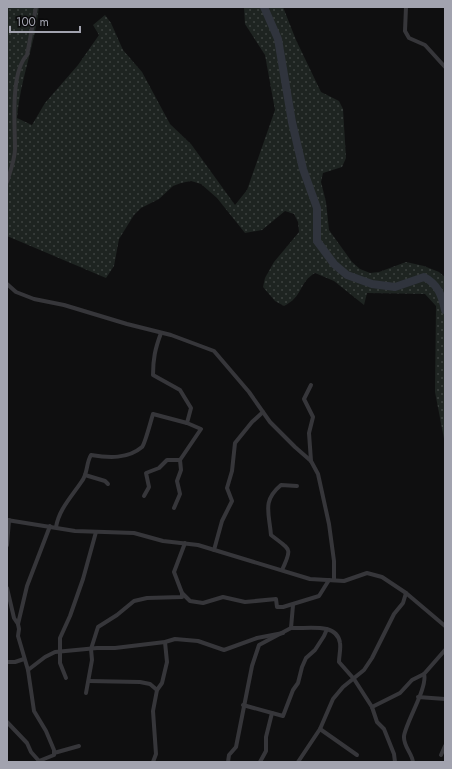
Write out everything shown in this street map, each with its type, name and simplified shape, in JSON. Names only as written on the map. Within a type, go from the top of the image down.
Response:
[{"type":"street","points":[[7,182],[15,150],[13,128],[16,89],[22,60],[27,54],[36,7]]},
{"type":"street","points":[[406,7],[405,31],[409,38],[425,45],[445,66]]},
{"type":"street","points":[[7,284],[16,292],[34,299],[64,305],[170,335],[214,351],[263,412],[295,447],[311,461],[318,474],[329,524],[334,561],[334,580]]},
{"type":"street","points":[[161,333],[152,364],[153,375],[180,390],[187,399],[191,408],[187,423]]},
{"type":"street","points":[[311,385],[304,399],[313,417],[309,433],[311,461]]},
{"type":"street","points":[[214,550],[222,521],[232,501],[227,488],[232,471],[235,443],[252,422],[263,412]]},
{"type":"street","points":[[56,527],[58,519],[73,492],[85,475],[91,455],[108,458],[132,454],[142,447],[153,414],[187,423],[201,429],[180,460],[181,470],[176,481],[180,494],[174,508]]},
{"type":"street","points":[[144,496],[149,487],[146,474],[158,468],[167,460],[180,460]]},
{"type":"street","points":[[85,475],[108,484]]},
{"type":"street","points":[[282,570],[290,554],[289,549],[271,534],[268,502],[271,493],[281,485],[297,486]]},
{"type":"street","points":[[7,545],[8,520],[76,531],[134,533],[214,550],[310,579],[344,581],[367,573],[382,577],[406,593],[445,626]]},
{"type":"street","points":[[50,526],[27,586],[18,624],[18,636],[28,670],[34,711],[46,731],[54,753]]},
{"type":"street","points":[[66,678],[60,663],[60,638],[70,616],[83,579],[96,532]]},
{"type":"street","points":[[185,543],[174,572],[182,593],[190,601],[203,603],[223,597],[245,602],[270,598],[276,599],[277,607],[292,605],[319,596],[328,580]]},
{"type":"street","points":[[7,588],[14,618],[18,624]]},
{"type":"street","points":[[86,693],[92,660],[91,649],[98,627],[117,615],[134,601],[147,598],[182,597],[182,593]]},
{"type":"street","points":[[298,762],[320,729],[333,699],[344,687],[364,670],[372,658],[394,614],[403,603],[406,593]]},
{"type":"street","points":[[291,628],[292,605]]},
{"type":"street","points":[[228,762],[229,755],[236,747],[243,705],[252,666],[259,646],[291,628],[326,628],[334,632],[340,642],[339,662],[354,679],[372,707],[377,722],[384,730],[394,754],[395,762]]},
{"type":"street","points":[[243,705],[283,716],[293,690],[298,683],[306,658],[315,650],[324,636],[326,628]]},
{"type":"street","points":[[28,670],[45,657],[59,652],[165,642],[175,639],[198,641],[224,650],[257,638],[282,633]]},
{"type":"street","points":[[153,762],[156,754],[153,711],[157,690],[162,683],[167,662],[165,642]]},
{"type":"street","points":[[372,707],[400,693],[412,680],[424,674],[445,650]]},
{"type":"street","points":[[7,662],[15,662],[24,659]]},
{"type":"street","points":[[413,762],[405,744],[404,735],[425,678],[424,674]]},
{"type":"street","points":[[89,681],[140,682],[150,684],[157,690]]},
{"type":"street","points":[[418,697],[445,699]]},
{"type":"street","points":[[260,762],[266,751],[266,736],[272,713]]},
{"type":"street","points":[[7,722],[27,743],[31,752],[39,761],[54,755],[54,753],[79,746]]},
{"type":"street","points":[[320,729],[357,755]]},
{"type":"street","points":[[441,755],[445,746]]},
{"type":"shaded area","points":[[7,7],[39,7],[21,90],[17,118],[32,125],[45,103],[78,65],[99,35],[93,25],[105,15],[111,23],[123,50],[142,72],[170,124],[191,144],[235,205],[247,190],[275,110],[265,55],[245,24],[244,7],[283,7],[296,40],[321,92],[339,101],[343,109],[346,158],[342,167],[323,173],[321,182],[326,202],[329,230],[352,262],[360,269],[370,273],[379,272],[406,262],[424,266],[439,272],[445,277],[445,444],[435,392],[436,306],[425,294],[367,293],[364,305],[334,281],[315,273],[306,281],[295,298],[290,302],[284,306],[275,301],[263,287],[265,278],[274,262],[299,232],[298,222],[294,214],[285,211],[262,230],[245,233],[217,198],[201,184],[191,181],[181,183],[173,186],[159,199],[141,208],[134,215],[119,239],[114,266],[106,278],[7,236]]},
{"type":"waterway","points":[[264,7],[278,39],[292,122],[303,169],[317,208],[317,241],[334,264],[347,275],[372,284],[395,287],[424,277],[433,283],[439,291],[445,310]]}]
